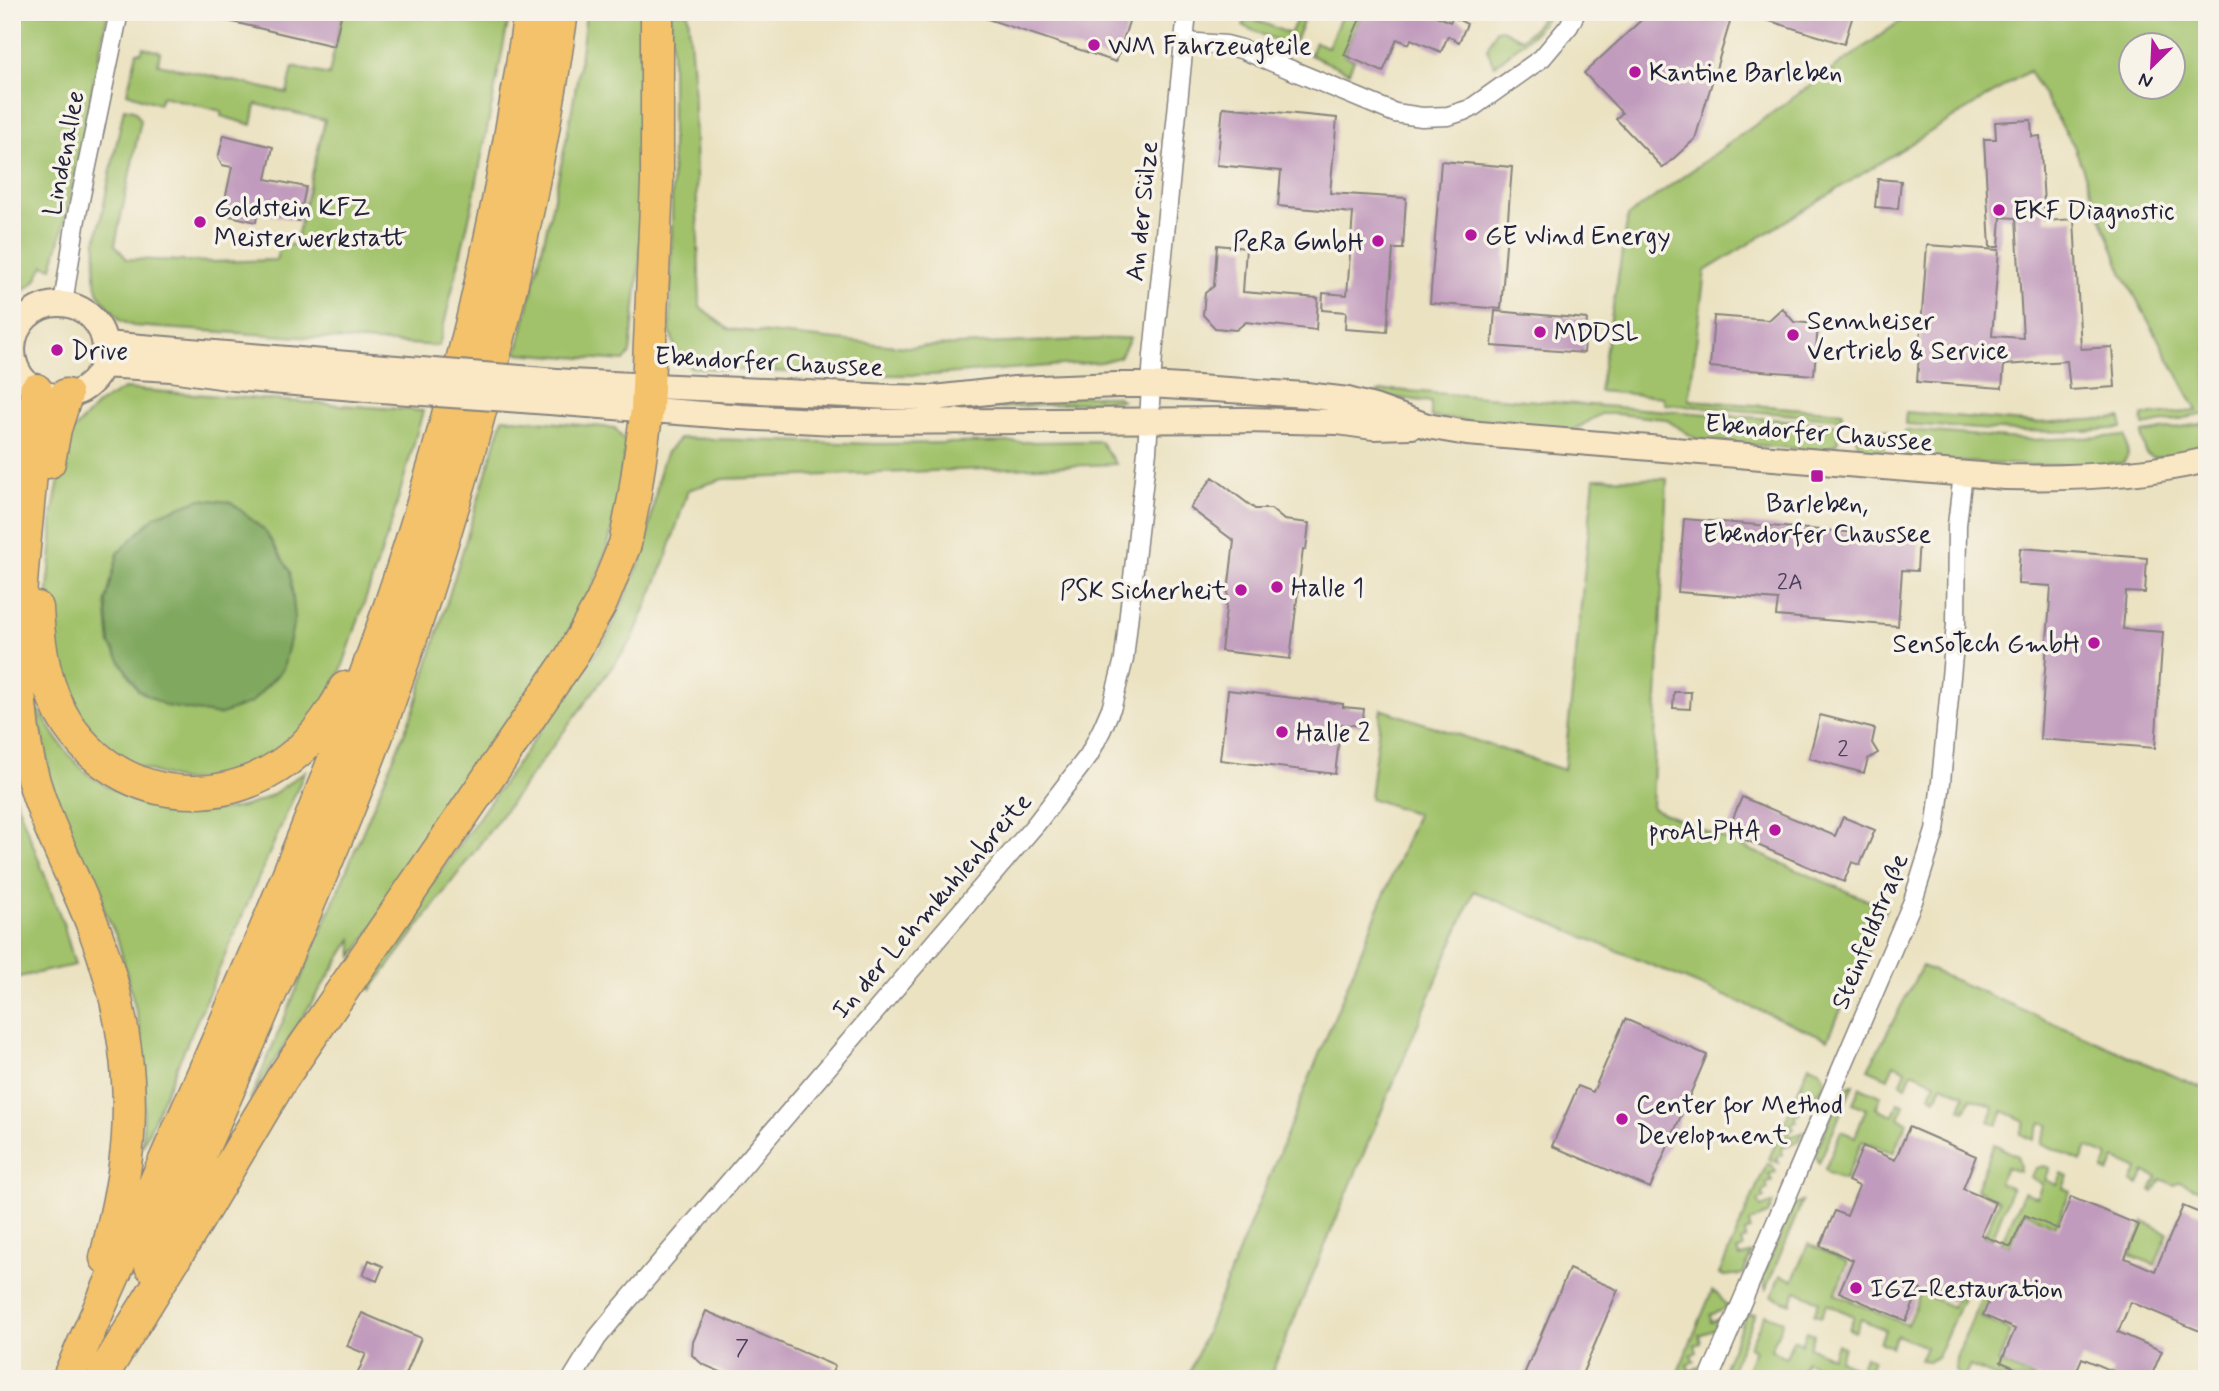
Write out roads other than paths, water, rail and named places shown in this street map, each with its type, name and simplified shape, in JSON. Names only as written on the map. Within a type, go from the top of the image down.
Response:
[{"type":"highway","points":[[68,1379],[312,818],[399,578],[448,418],[487,253],[530,12]]},
{"type":"highway","points":[[103,1375],[339,833],[391,698],[442,547],[477,426],[519,254],[537,165],[562,12]]},
{"type":"highway","points":[[103,1375],[281,1080],[588,629],[603,601],[625,544],[635,499],[649,397],[657,183],[657,12]]},
{"type":"highway","points":[[51,393],[55,429],[40,516],[36,584],[44,669],[51,691],[69,726],[98,757],[117,771],[156,787],[192,793],[214,792],[252,782],[285,764],[302,750],[331,713],[343,693],[372,612],[399,578]]},
{"type":"highway","points":[[51,393],[36,431],[19,623],[21,718],[26,750],[47,821],[95,931],[118,1006],[129,1100],[126,1163],[93,1321]]},
{"type":"main road","points":[[63,304],[78,308],[91,317],[100,330],[103,355],[97,377],[88,386],[78,392],[51,393],[23,379],[14,362],[13,344],[17,331],[30,315],[49,305],[63,304]]},
{"type":"main road","name":"Ebendorfer Chaussee","points":[[103,355],[566,393],[649,397],[923,397],[1056,386],[1150,385],[1348,400],[1427,426],[1466,433],[1963,474],[2052,478],[2115,475],[2168,469],[2207,460]]},
{"type":"main road","name":"Ebendorfer Chaussee","points":[[649,397],[835,422],[1149,420],[1338,422],[1373,427],[1427,426]]},
{"type":"street","name":"Lindenallee","points":[[63,304],[76,219],[119,12]]},
{"type":"street","name":"An der Sülze","points":[[1150,385],[1187,12]]},
{"type":"street","points":[[1184,42],[1226,45],[1241,49],[1395,113],[1422,117],[1448,116],[1470,109],[1542,58],[1569,26],[1576,12]]},
{"type":"street","name":"In der Lehmkuhlenbreite","points":[[572,1379],[597,1338],[617,1313],[1036,824],[1089,755],[1112,706],[1124,659],[1149,420],[1150,385]]},
{"type":"street","name":"Steinfeldstraße","points":[[1709,1379],[1913,901],[1930,852],[1938,814],[1949,705],[1956,624],[1957,525],[1963,474]]},
{"type":"waterway","points":[[2193,12],[2207,26]]},
{"type":"place","name":"WM Fahrzeugteile","points":[[1094,45]]},
{"type":"place","name":"Kantine Barleben","points":[[1635,72]]},
{"type":"place","name":"EKF Diagnostic","points":[[1999,210]]},
{"type":"place","name":"Goldstein KFZ Meisterwerkstatt","points":[[200,222]]},
{"type":"place","name":"GE Wind Energy","points":[[1471,235]]},
{"type":"place","name":"PeRa GmbH","points":[[1378,241]]},
{"type":"place","name":"MDDSL","points":[[1540,332]]},
{"type":"place","name":"Sennheiser Vertrieb & Service","points":[[1793,335]]},
{"type":"place","name":"Drive","points":[[57,350]]},
{"type":"place","name":"Barleben, Ebendorfer Chaussee","points":[[1817,476]]},
{"type":"place","name":"Halle 1","points":[[1277,587]]},
{"type":"place","name":"PSK Sicherheit","points":[[1241,590]]},
{"type":"place","name":"SensoTech GmbH","points":[[2094,643]]},
{"type":"place","name":"Halle 2","points":[[1282,732]]},
{"type":"place","name":"proALPHA","points":[[1775,830]]},
{"type":"place","name":"Center for Method Development","points":[[1622,1119]]},
{"type":"place","name":"IGZ-Restauration","points":[[1856,1288]]}]
